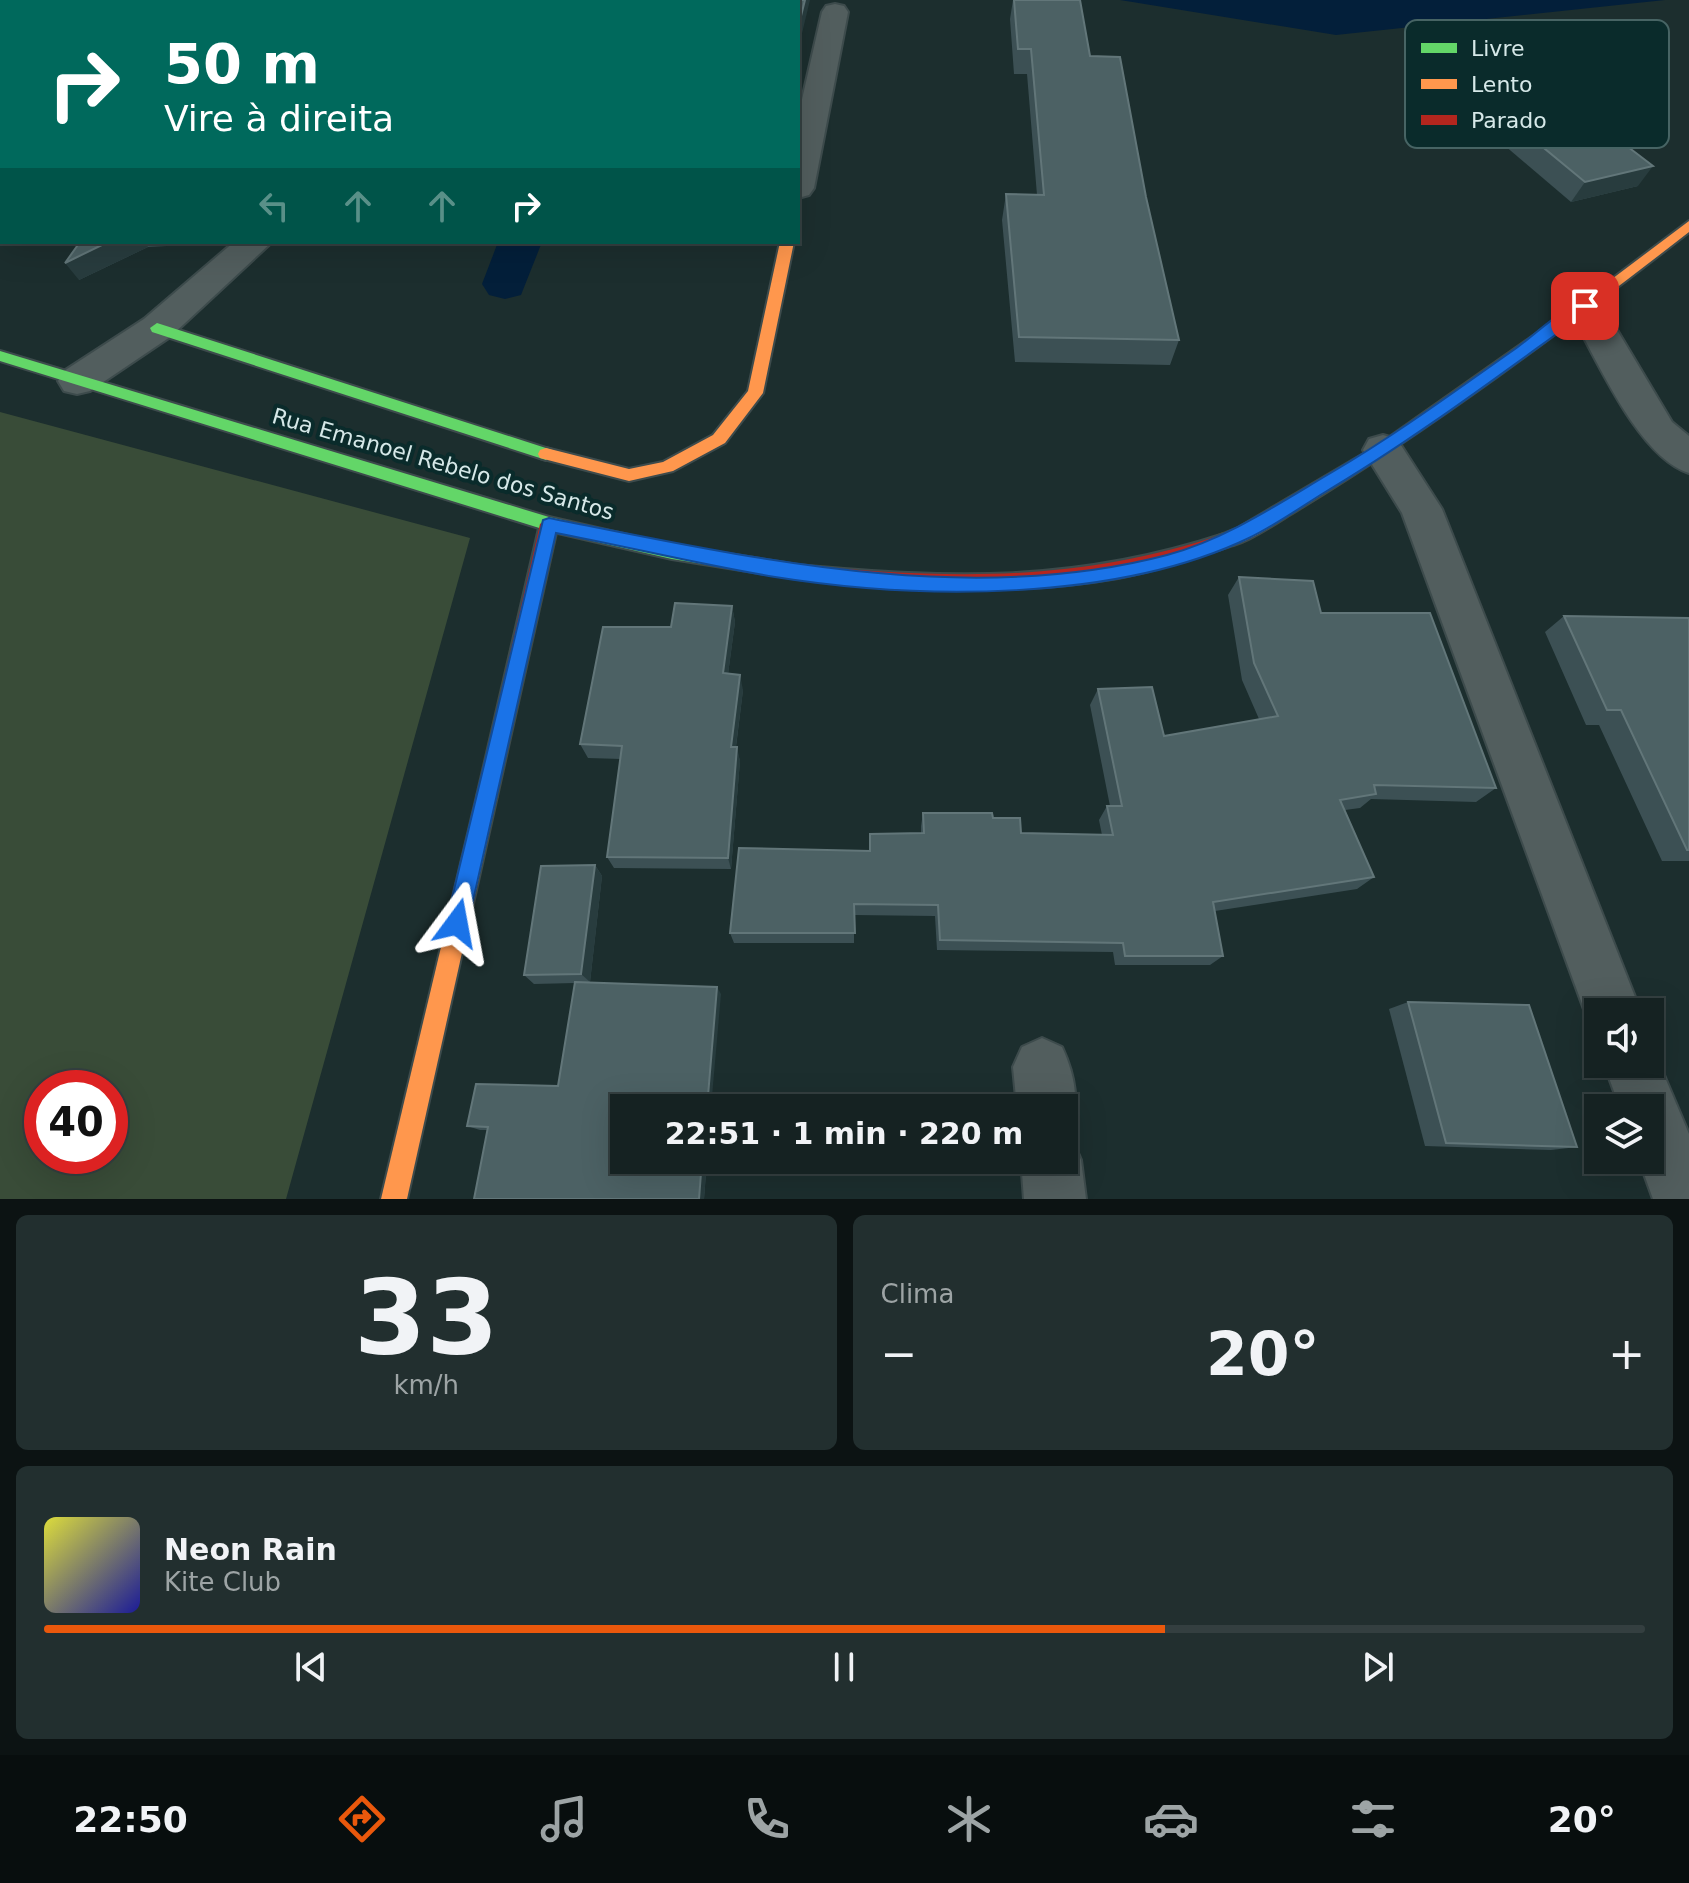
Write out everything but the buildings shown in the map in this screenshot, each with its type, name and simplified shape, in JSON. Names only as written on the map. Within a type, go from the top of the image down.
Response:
[{"type":"main road","name":"Rua Emanoel Rebelo dos Santos","points":[[0,356],[549,524],[776,570],[890,580],[986,583],[1087,578],[1171,561],[1244,533],[1383,450],[1585,306],[1689,225]]},
{"type":"main road","points":[[157,328],[512,446],[629,475],[667,467],[719,439],[755,393],[787,244]]},
{"type":"main road","points":[[394,1199],[549,524]]},
{"type":"street","points":[[800,178],[835,12]]},
{"type":"street","points":[[77,381],[157,328],[253,244]]},
{"type":"street","points":[[1585,306],[1658,432],[1689,458]]},
{"type":"street","points":[[1383,450],[1421,509],[1608,998]]},
{"type":"street","points":[[1664,1146],[1684,1199]]},
{"type":"street","points":[[1052,1174],[1055,1199]]},
{"type":"green space","points":[[0,412],[470,538],[286,1199],[0,1199]]},
{"type":"water","points":[[1120,0],[1665,0],[1477,20],[1405,20],[1405,28],[1336,35]]},
{"type":"waterway","points":[[505,284],[519,244]]},
{"type":"traffic: fast","points":[[157,328],[546,454]]},
{"type":"traffic: fast","points":[[0,356],[549,524],[672,552],[798,572]]},
{"type":"traffic: slow","points":[[1224,541],[1244,533],[1383,450],[1585,306],[1689,225]]},
{"type":"traffic: slow","points":[[546,454],[629,475],[667,467],[719,439],[755,393],[787,244]]},
{"type":"traffic: slow","points":[[394,1199],[487,796]]},
{"type":"traffic: jam","points":[[487,796],[549,524]]},
{"type":"traffic: jam","points":[[798,572],[906,581],[1014,582],[1120,570],[1172,558],[1224,541]]},
{"type":"route","points":[[457,923],[549,524],[672,552],[776,570],[874,580],[986,583],[1087,578],[1171,561],[1244,533],[1383,450],[1585,306]]}]
